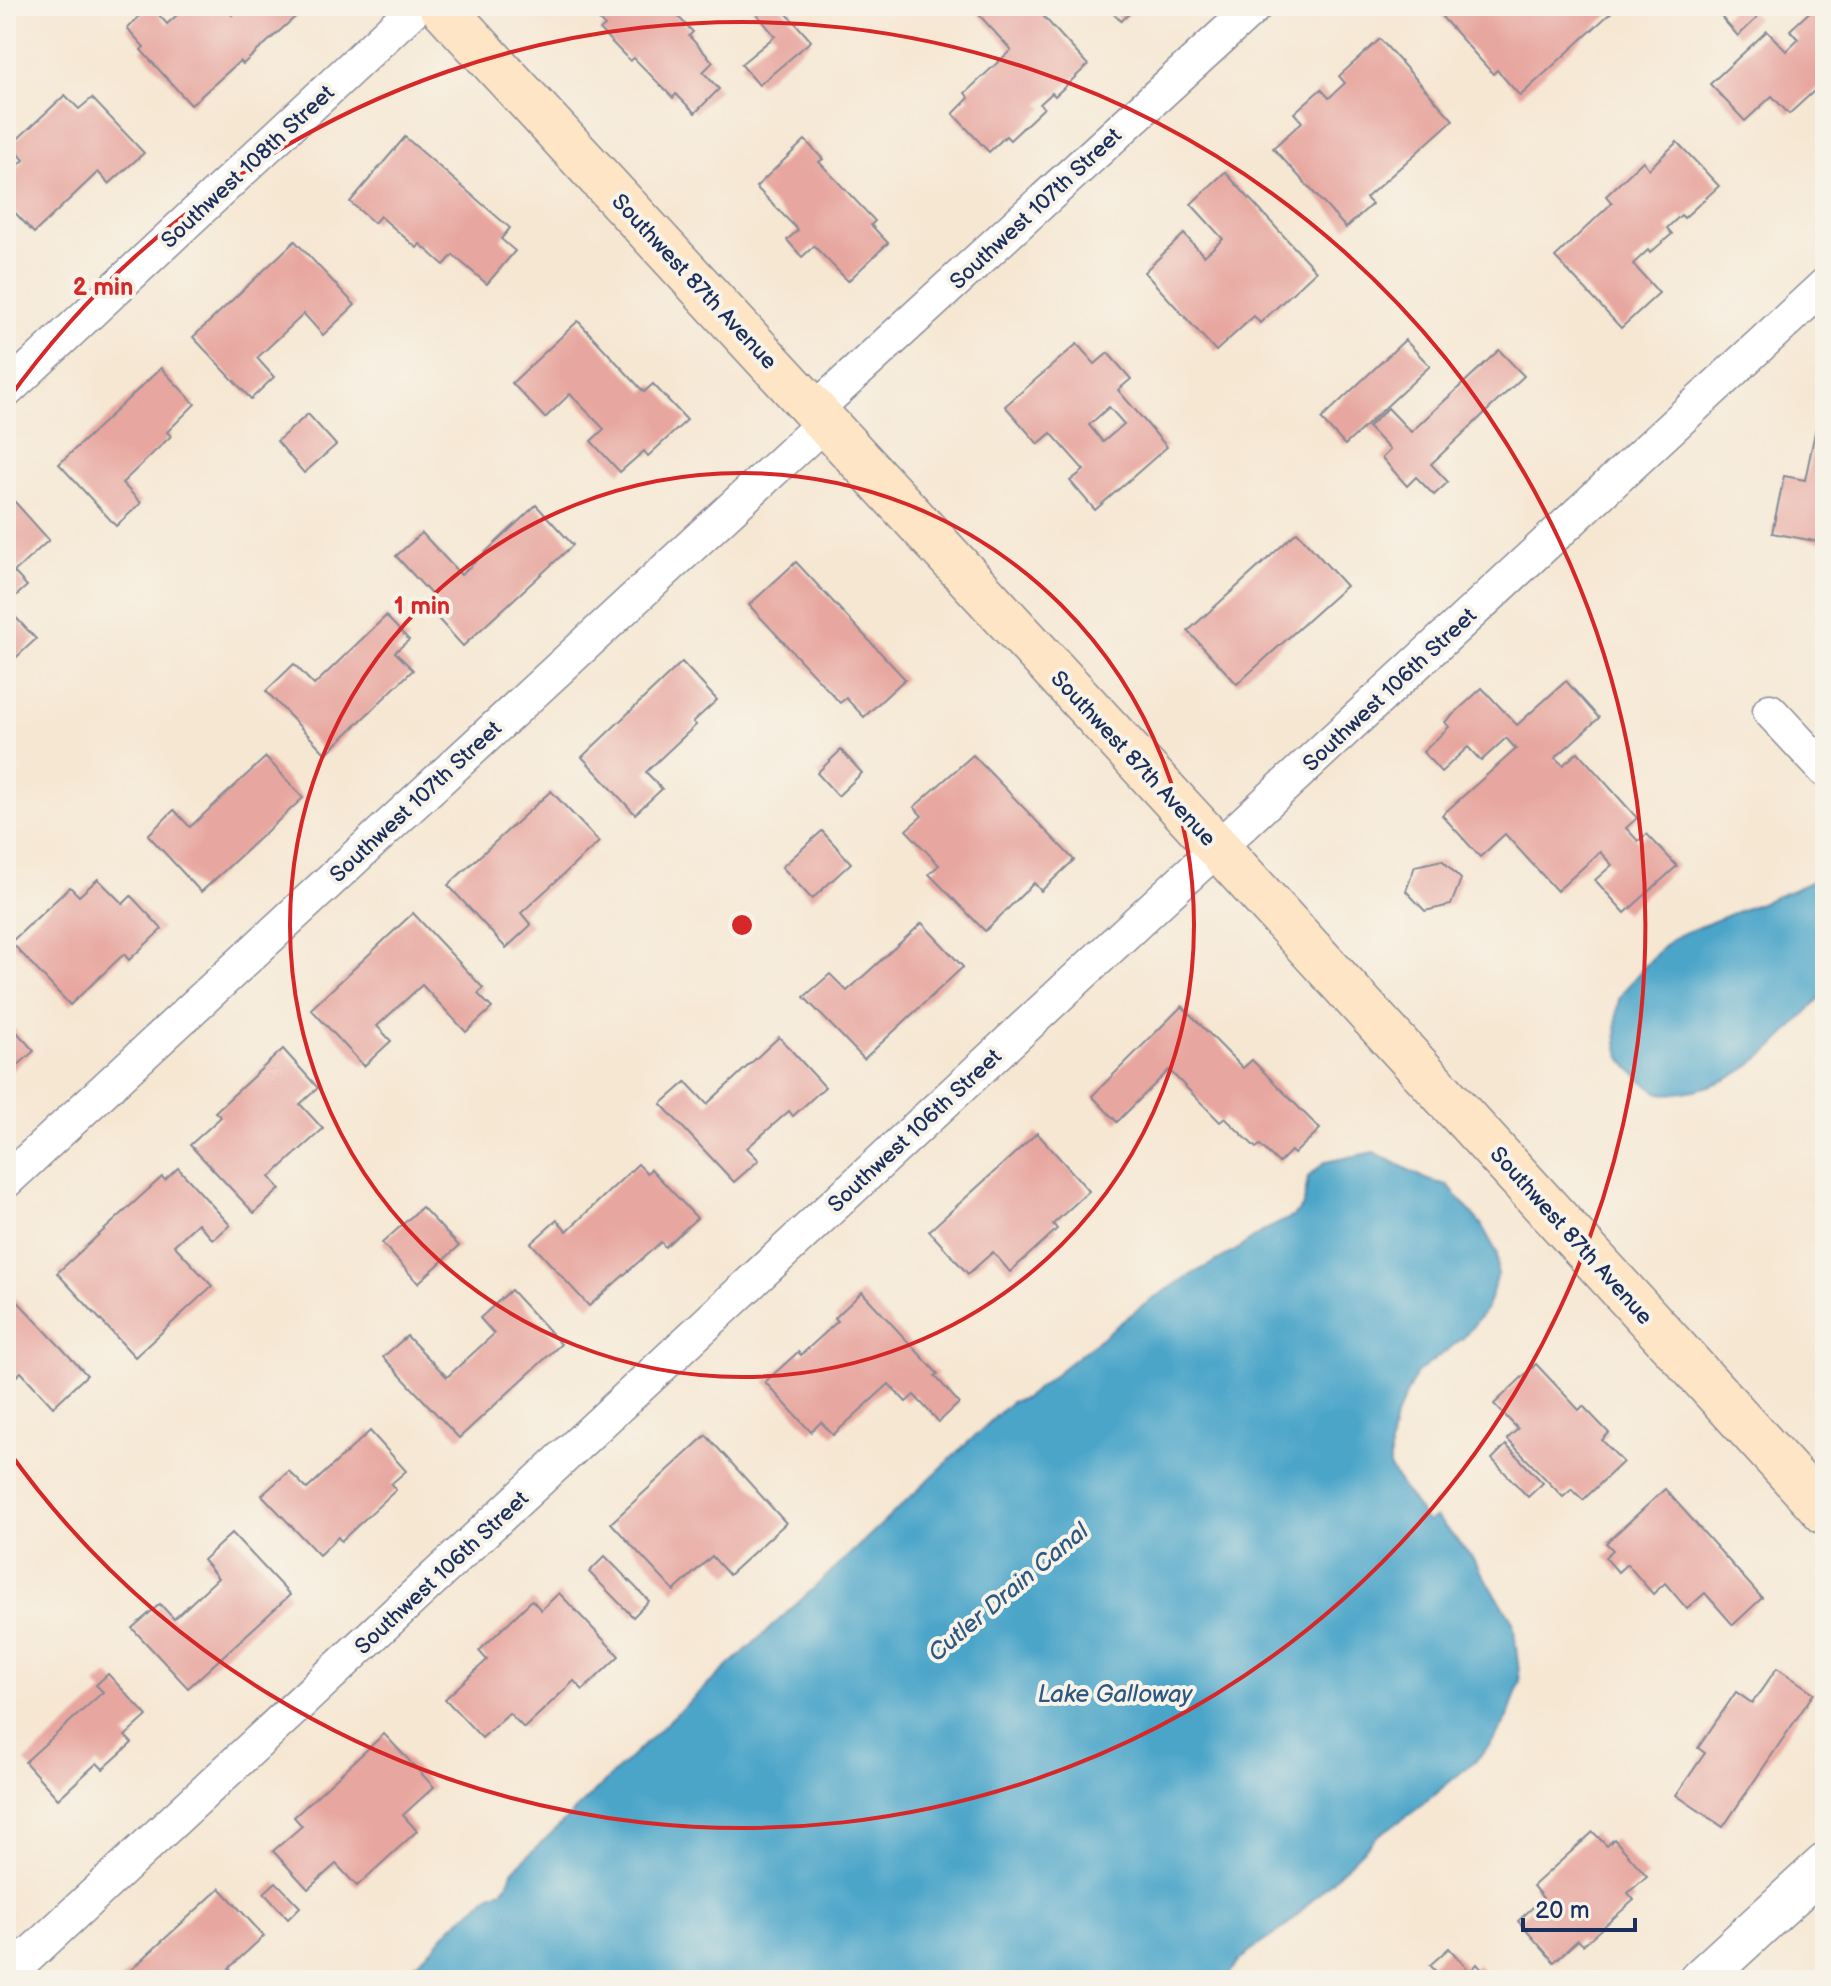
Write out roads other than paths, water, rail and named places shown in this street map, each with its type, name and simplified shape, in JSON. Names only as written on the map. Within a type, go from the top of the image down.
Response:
[{"type":"main road","name":"Southwest 87th Avenue","points":[[441,6],[1825,1512]]},
{"type":"street","name":"Southwest 108th Street","points":[[6,391],[417,6]]},
{"type":"street","name":"Southwest 107th Street","points":[[6,1181],[1255,6]]},
{"type":"street","name":"Southwest 106th Street","points":[[6,1977],[1825,285]]},
{"type":"street","points":[[1770,711],[1825,770]]},
{"type":"street","points":[[1700,1980],[1825,1865]]},
{"type":"water","points":[[1825,875],[1825,992],[1777,1043],[1735,1075],[1707,1087],[1673,1093],[1660,1093],[1645,1083],[1621,1057],[1617,1036],[1620,997],[1636,977],[1677,936]]},
{"type":"water","name":"Lake Galloway","points":[[1374,1152],[1428,1180],[1447,1185],[1481,1224],[1497,1253],[1497,1277],[1487,1308],[1464,1337],[1416,1374],[1395,1418],[1390,1469],[1427,1522],[1436,1517],[1471,1556],[1513,1621],[1520,1681],[1508,1717],[1477,1759],[1412,1813],[1377,1836],[1284,1928],[1238,1962],[1225,1980],[397,1980],[450,1928],[491,1894],[502,1890],[512,1871],[1011,1402],[1025,1398],[1138,1309],[1185,1278],[1292,1217],[1304,1203],[1308,1177],[1325,1162]]},
{"type":"water label","name":"Cutler Drain Canal","points":[[1008,1592]]}]
